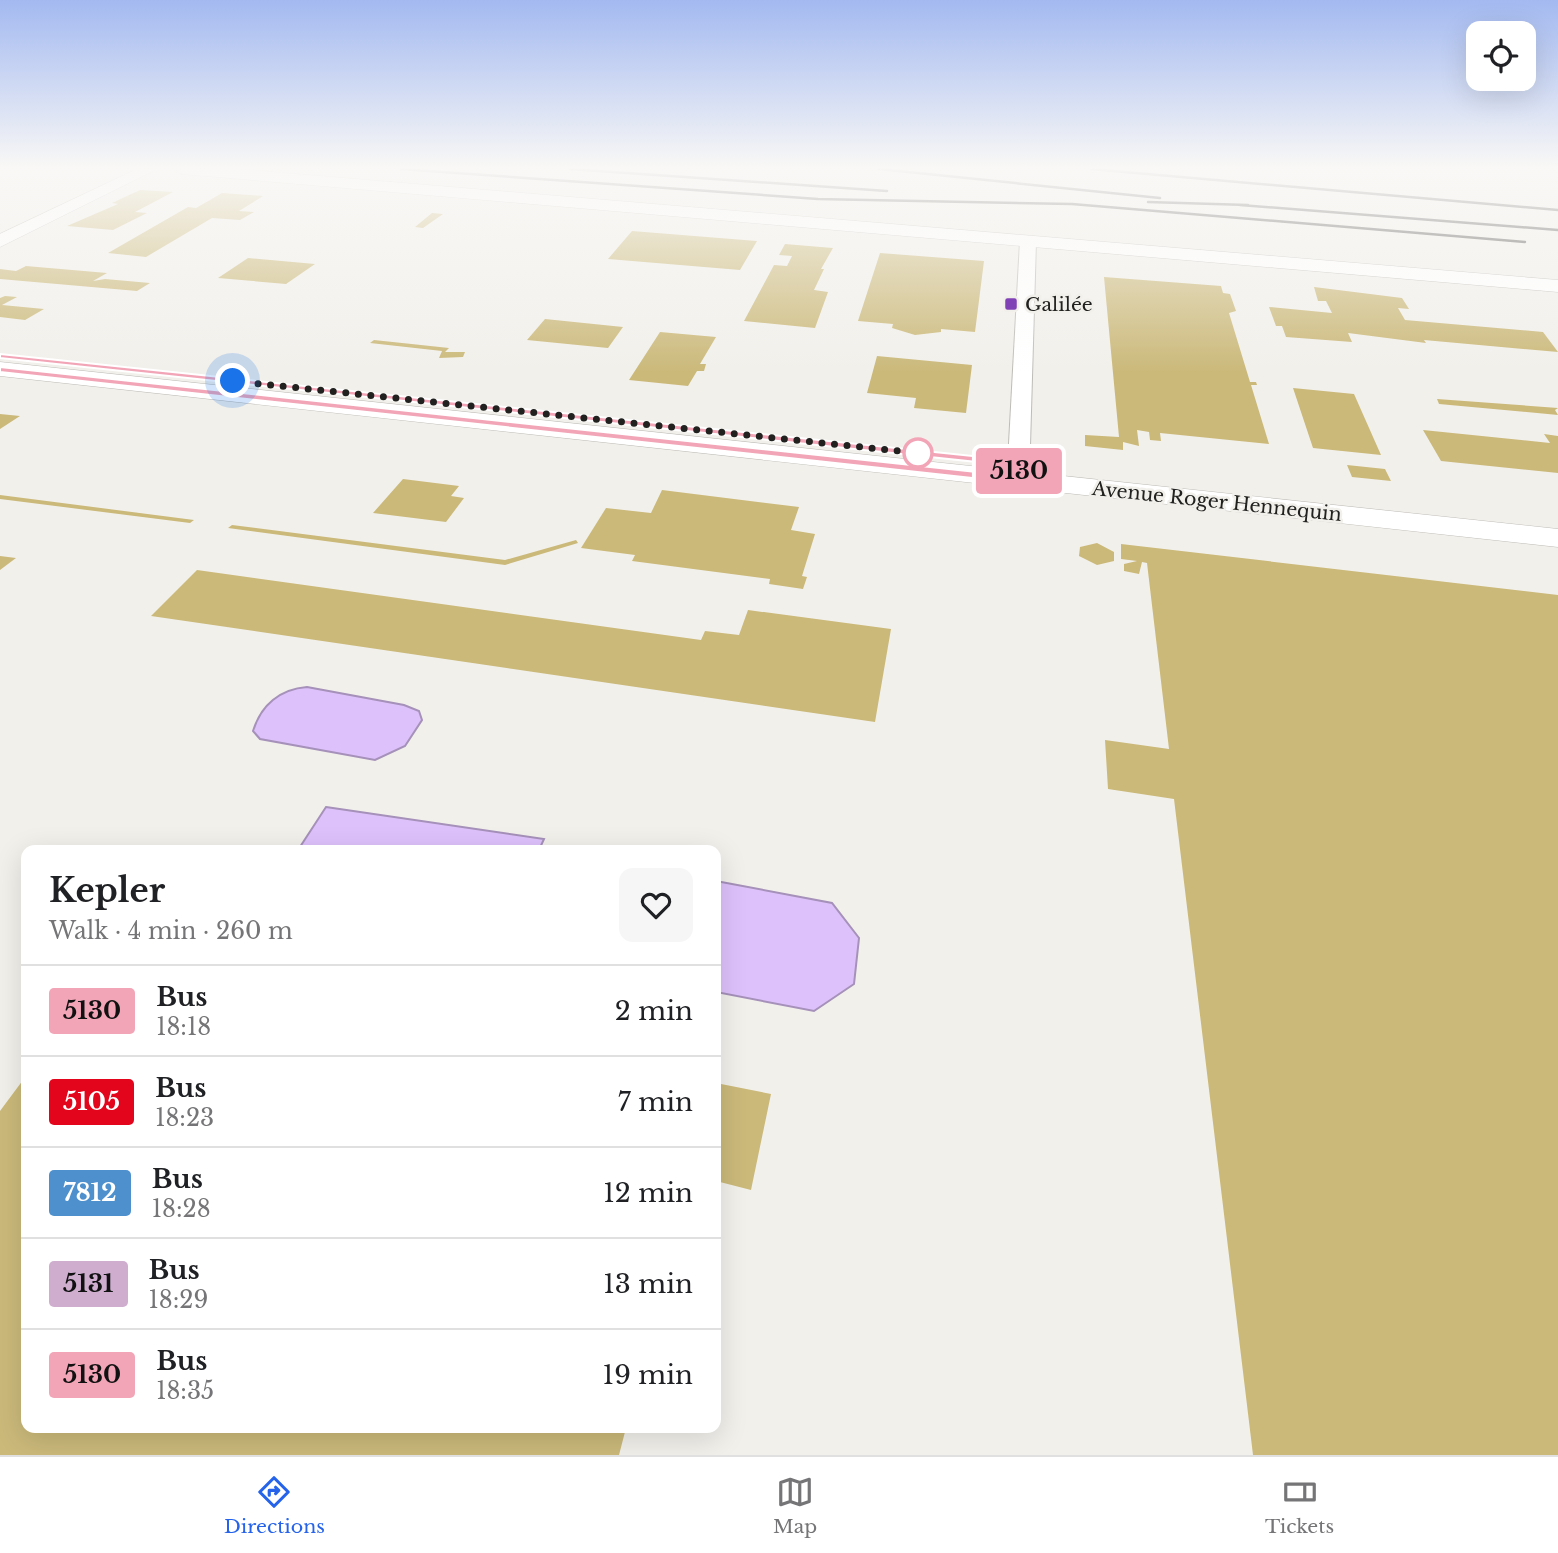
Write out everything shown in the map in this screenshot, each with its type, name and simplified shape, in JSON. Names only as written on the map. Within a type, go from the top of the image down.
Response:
[{"type":"street","points":[[980,237],[1558,286]]},
{"type":"street","points":[[1019,472],[1028,241]]},
{"type":"street","name":"Avenue Roger Hennequin","points":[[0,356],[1019,472],[1558,538]]},
{"type":"street","name":"Avenue Roger Hennequin","points":[[0,369],[1019,472],[1558,521]]},
{"type":"shaded area","points":[[307,687],[404,705],[419,711],[422,720],[405,746],[375,760],[260,739],[253,731],[266,706],[288,691]]},
{"type":"shaded area","points":[[326,807],[544,839],[541,845],[301,845]]},
{"type":"shaded area","points":[[721,882],[832,903],[859,938],[854,984],[814,1011],[721,993]]},
{"type":"building","points":[[136,237],[180,237],[146,257],[108,253]]},
{"type":"building","points":[[627,237],[706,237],[757,241],[740,270],[608,259]]},
{"type":"building","points":[[785,244],[833,248],[821,269],[824,269],[814,290],[828,292],[815,328],[744,321],[774,265],[787,266],[792,256],[779,255]]},
{"type":"building","points":[[880,253],[984,261],[975,332],[941,329],[941,332],[915,335],[892,328],[893,324],[858,321]]},
{"type":"building","points":[[248,258],[315,264],[286,284],[218,278]]},
{"type":"building","points":[[26,266],[107,273],[93,281],[105,279],[150,283],[137,291],[0,279],[0,269],[16,271]]},
{"type":"building","points":[[1104,277],[1221,286],[1223,293],[1230,294],[1236,311],[1229,313],[1250,382],[1256,382],[1257,385],[1251,385],[1269,444],[1160,433],[1161,441],[1150,440],[1149,432],[1137,430],[1139,446],[1123,442],[1123,450],[1085,446],[1085,435],[1119,437]]},
{"type":"building","points":[[1314,287],[1402,298],[1409,309],[1398,308],[1405,320],[1543,332],[1558,352],[1424,340],[1426,343],[1348,333],[1352,342],[1286,337],[1282,326],[1276,326],[1269,307],[1332,313],[1326,301],[1318,301]]},
{"type":"building","points":[[17,297],[2,305],[44,309],[25,320],[0,317],[0,298]]},
{"type":"building","points":[[545,319],[623,327],[608,348],[527,340]]},
{"type":"building","points":[[660,332],[716,337],[700,364],[706,364],[704,371],[697,371],[688,386],[629,380]]},
{"type":"building","points":[[374,340],[449,348],[445,352],[465,352],[463,357],[439,358],[442,351],[370,343]]},
{"type":"building","points":[[877,356],[972,365],[966,413],[914,408],[916,398],[867,393]]},
{"type":"building","points":[[1293,388],[1354,394],[1381,455],[1313,448]]},
{"type":"building","points":[[1437,399],[1558,408],[1555,410],[1558,415],[1439,404]]},
{"type":"building","points":[[0,414],[20,416],[0,429]]},
{"type":"building","points":[[1423,430],[1550,443],[1544,434],[1558,436],[1558,473],[1441,461]]},
{"type":"building","points":[[1347,465],[1385,469],[1391,481],[1352,477]]},
{"type":"building","points":[[403,479],[459,486],[451,496],[464,498],[446,522],[373,513]]},
{"type":"building","points":[[662,490],[799,507],[791,530],[815,534],[802,576],[807,577],[803,589],[769,584],[770,579],[632,561],[635,555],[581,548],[606,508],[651,513]]},
{"type":"building","points":[[0,495],[194,520],[190,523],[0,499]]},
{"type":"building","points":[[232,525],[505,560],[576,540],[578,543],[505,565],[228,528]]},
{"type":"building","points":[[1097,543],[1114,552],[1114,561],[1097,565],[1079,556],[1080,547]]},
{"type":"building","points":[[1121,544],[1558,595],[1558,1455],[1253,1455],[1174,799],[1108,789],[1105,740],[1169,749],[1147,563],[1142,562],[1139,574],[1124,571],[1124,564],[1137,561],[1121,559]]},
{"type":"building","points":[[0,556],[16,558],[0,570]]},
{"type":"building","points":[[197,570],[701,640],[705,631],[739,635],[748,610],[891,629],[875,722],[151,616]]},
{"type":"building","points":[[21,1083],[21,1433],[625,1433],[619,1455],[0,1455],[0,1111]]},
{"type":"building","points":[[721,1084],[771,1094],[751,1190],[721,1182]]},
{"type":"railway","points":[[1464,237],[1525,242]]},
{"type":"bus line","name":"5130","points":[[0,356],[1020,464],[1018,480],[0,369]]},
{"type":"place","name":"Galilée","points":[[1011,304]]},
{"type":"route","points":[[233,381],[918,453]]}]
